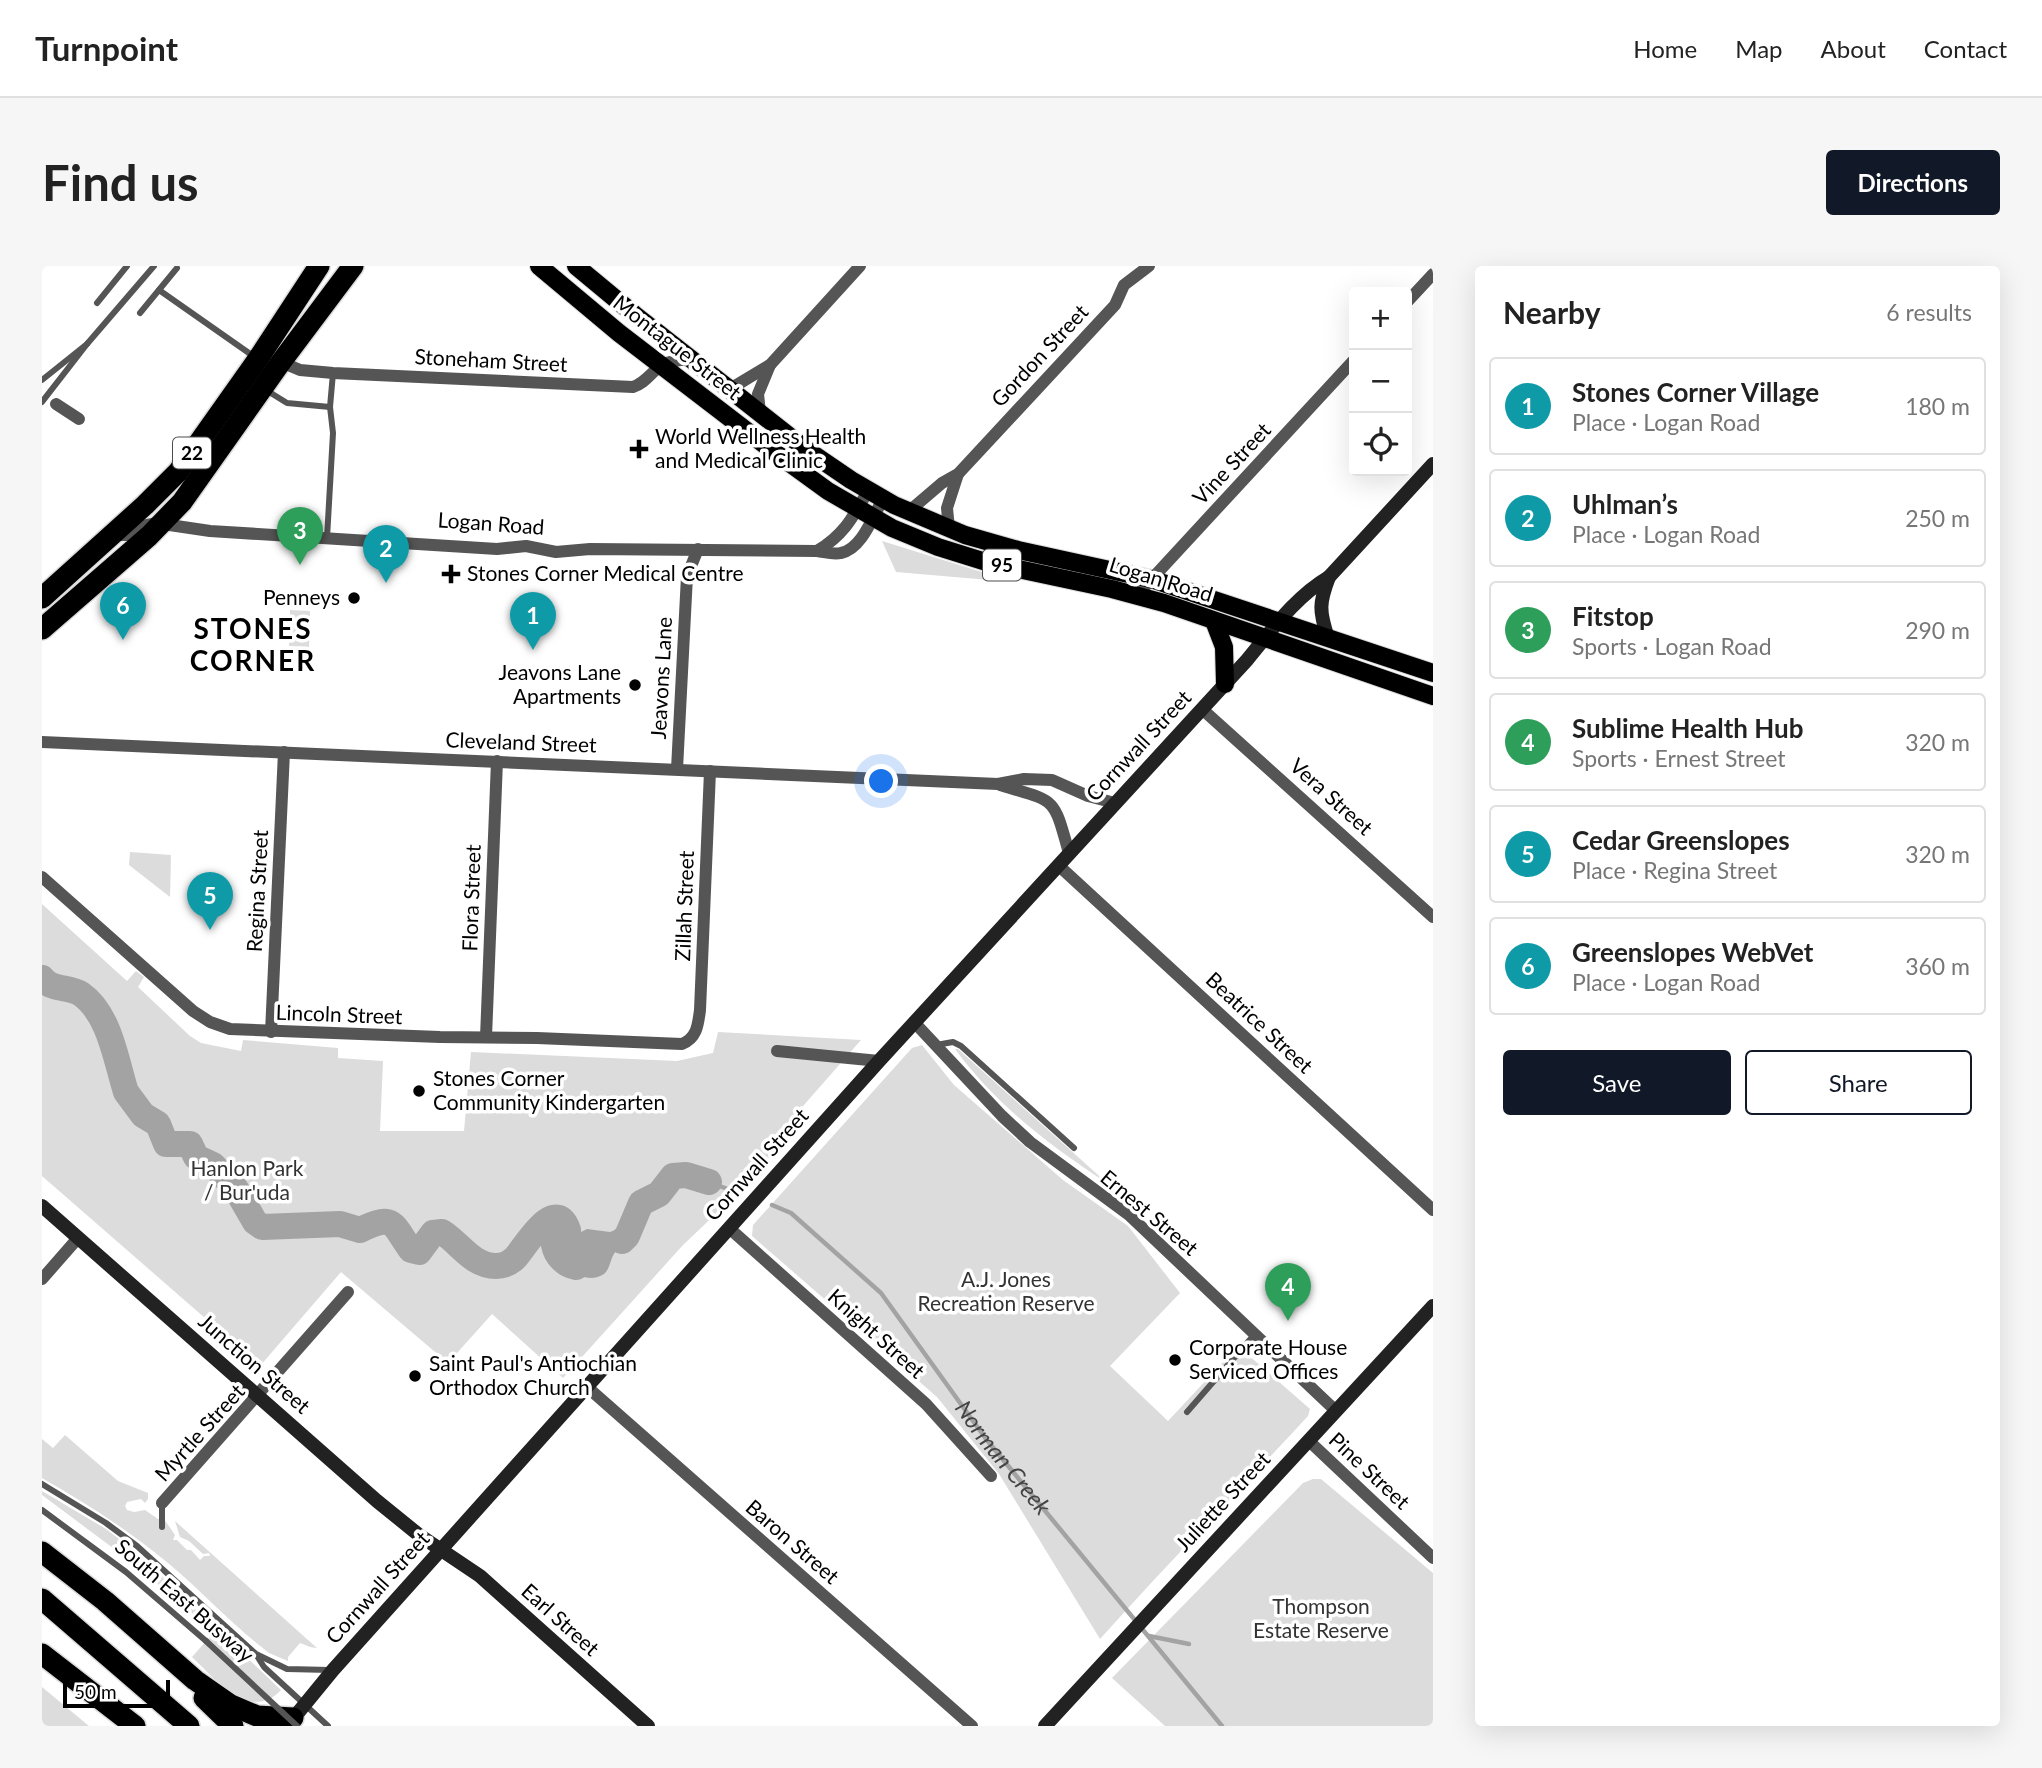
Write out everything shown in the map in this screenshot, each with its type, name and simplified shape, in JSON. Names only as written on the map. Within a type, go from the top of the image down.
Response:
[{"type":"highway","name":"22","points":[[113,535],[178,472],[258,359],[319,266]]},
{"type":"highway","name":"22","points":[[42,629],[162,523],[188,494],[353,266]]},
{"type":"highway","name":"Logan Road","points":[[42,598],[113,535]]},
{"type":"highway","points":[[42,1552],[105,1601],[195,1680],[244,1712],[257,1716],[295,1718]]},
{"type":"highway","points":[[42,1598],[189,1726]]},
{"type":"highway","points":[[42,1654],[135,1726]]},
{"type":"highway","points":[[195,1680],[205,1701],[233,1726]]},
{"type":"main road","name":"Montague Street","points":[[540,266],[661,366],[786,461],[865,513]]},
{"type":"main road","name":"Montague Street","points":[[583,269],[730,389],[817,456],[876,495]]},
{"type":"main road","points":[[1328,638],[1320,601],[1329,577],[1433,464]]},
{"type":"main road","name":"Logan Road","points":[[876,495],[949,529],[1018,550],[1152,579],[1433,673]]},
{"type":"main road","name":"Logan Road","points":[[865,513],[927,543],[986,562],[1137,595],[1433,696]]},
{"type":"main road","name":"Cornwall Street","points":[[295,1718],[333,1670],[878,1061],[1309,589],[1329,577]]},
{"type":"main road","points":[[1214,621],[1224,647],[1225,684]]},
{"type":"main road","name":"Junction Street","points":[[42,1206],[398,1518],[441,1549]]},
{"type":"main road","name":"Juliette Street","points":[[1045,1726],[1433,1306]]},
{"type":"main road","name":"Earl Street","points":[[441,1549],[480,1576],[648,1726]]},
{"type":"street","points":[[730,389],[770,365],[860,266]]},
{"type":"street","name":"Gordon Street","points":[[908,512],[942,483],[958,474],[1115,305],[1124,285],[1149,266]]},
{"type":"street","points":[[1412,297],[1433,274]]},
{"type":"street","name":"Stoneham Street","points":[[281,362],[300,370],[333,373],[633,387],[641,385],[669,362],[692,359]]},
{"type":"street","points":[[760,412],[758,394],[770,365]]},
{"type":"street","name":"Vine Street","points":[[1137,595],[1349,365]]},
{"type":"street","points":[[56,404],[79,419]]},
{"type":"street","name":"Gordon Street","points":[[949,529],[947,508],[958,474]]},
{"type":"street","name":"Logan Road","points":[[113,535],[128,535],[143,525],[162,523],[210,531],[497,549],[526,546],[556,552],[817,551],[839,537],[865,513],[876,495]]},
{"type":"street","name":"Jeavons Lane","points":[[677,769],[687,576],[698,550]]},
{"type":"street","name":"Vera Street","points":[[1202,709],[1433,917]]},
{"type":"street","name":"Cleveland Street","points":[[42,742],[998,784],[1035,794],[1049,802],[1058,814],[1069,853]]},
{"type":"street","name":"Regina Street","points":[[271,1032],[284,752]]},
{"type":"street","name":"Flora Street","points":[[486,1037],[497,761]]},
{"type":"street","name":"Zillah Street","points":[[690,1040],[698,1027],[700,1010],[710,771]]},
{"type":"street","name":"Cleveland Street","points":[[998,784],[1024,779],[1052,780],[1088,796],[1115,803]]},
{"type":"street","name":"Beatrice Street","points":[[1058,865],[1433,1210]]},
{"type":"street","name":"Lincoln Street","points":[[42,877],[201,1017],[230,1029],[675,1045],[690,1040]]},
{"type":"street","name":"Ernest Street","points":[[914,1022],[1030,1142],[1129,1215],[1336,1411]]},
{"type":"street","points":[[777,1051],[878,1061]]},
{"type":"street","name":"Knight Street","points":[[729,1228],[926,1404],[991,1476]]},
{"type":"street","points":[[42,1279],[78,1238]]},
{"type":"street","name":"Myrtle Street","points":[[162,1503],[348,1292]]},
{"type":"street","name":"Baron Street","points":[[586,1386],[972,1726]]},
{"type":"street","name":"Pine Street","points":[[1308,1441],[1433,1558]]},
{"type":"lane","points":[[97,303],[127,266]]},
{"type":"lane","points":[[42,402],[87,344],[154,266]]},
{"type":"lane","points":[[140,313],[177,268]]},
{"type":"lane","points":[[159,290],[258,359]]},
{"type":"lane","points":[[42,380],[87,344]]},
{"type":"lane","points":[[327,538],[333,433],[330,407],[333,373]]},
{"type":"lane","points":[[263,388],[287,403],[330,407]]},
{"type":"lane","points":[[936,1045],[953,1042],[961,1046],[1074,1148]]},
{"type":"lane","points":[[1187,1412],[1254,1335]]},
{"type":"lane","name":"South East Busway","points":[[42,1484],[106,1523],[137,1546],[257,1654],[287,1669],[333,1670]]},
{"type":"lane","points":[[162,1503],[162,1527]]},
{"type":"lane","name":"South East Busway","points":[[42,1510],[126,1572],[295,1718],[328,1726]]},
{"type":"lane","name":"South East Busway","points":[[257,1654],[295,1718]]},
{"type":"green space","points":[[882,541],[1001,578],[1001,581],[896,572]]},
{"type":"green space","points":[[290,610],[310,611],[309,647],[289,646]]},
{"type":"green space","points":[[130,852],[171,855],[170,897],[129,865]]},
{"type":"green space","name":"Hanlon Park / Bur'uda","points":[[42,904],[127,981],[136,971],[144,977],[138,987],[201,1043],[241,1051],[243,1040],[338,1048],[338,1058],[383,1061],[380,1131],[464,1131],[471,1052],[677,1061],[713,1053],[718,1032],[861,1040],[782,1130],[771,1155],[742,1189],[683,1245],[563,1378],[492,1314],[448,1363],[341,1272],[260,1366],[42,1176]]},
{"type":"green space","name":"A.J. Jones Recreation Reserve","points":[[922,1045],[954,1085],[1063,1180],[1128,1226],[1180,1293],[1110,1366],[1168,1421],[1238,1346],[1310,1409],[1308,1416],[1100,1639],[999,1474],[937,1397],[752,1236],[753,1225],[912,1048]]},
{"type":"green space","points":[[955,1049],[1107,1183],[1025,1123],[988,1088]]},
{"type":"green space","points":[[65,1435],[118,1481],[148,1493],[145,1503],[141,1499],[127,1502],[127,1510],[145,1510],[158,1519],[164,1519],[175,1535],[173,1540],[191,1550],[200,1560],[204,1556],[210,1556],[180,1537],[175,1521],[317,1648],[300,1643],[288,1657],[288,1661],[269,1653],[153,1551],[75,1497],[42,1478],[42,1439],[53,1448]]},
{"type":"green space","name":"Thompson Estate Reserve","points":[[1321,1479],[1433,1573],[1433,1726],[1165,1726],[1112,1678],[1303,1483]]},
{"type":"green space","points":[[42,1491],[106,1529],[136,1552],[281,1690],[269,1699],[257,1702],[245,1700],[222,1686],[192,1657],[214,1632],[133,1563],[42,1495]]},
{"type":"green space","points":[[42,1687],[89,1726],[42,1726]]},
{"type":"shaded area","points":[[636,1211],[631,1232],[614,1254],[604,1274],[582,1277],[568,1269],[553,1253],[554,1245],[565,1246],[577,1234],[587,1229],[610,1232],[626,1226]]},
{"type":"waterway","name":"Norman Creek","points":[[42,978],[51,985],[81,994],[91,1003],[99,1013],[111,1039],[126,1092],[143,1115],[158,1124],[166,1144],[190,1144],[196,1157],[213,1165],[236,1189],[255,1222],[262,1227],[340,1224],[360,1230],[387,1222],[396,1228],[411,1250],[419,1252],[433,1233],[442,1232],[473,1258],[496,1266],[513,1260],[540,1227],[548,1220],[556,1218],[562,1220],[568,1230],[554,1245],[555,1249],[565,1262],[576,1267]]},
{"type":"waterway","name":"Norman Creek","points":[[622,1241],[627,1236],[641,1203],[659,1194],[673,1176],[686,1175],[709,1182]]},
{"type":"waterway","name":"Norman Creek","points":[[709,1182],[738,1193]]},
{"type":"waterway","name":"Norman Creek","points":[[772,1205],[791,1213],[881,1293],[986,1439],[1222,1726]]},
{"type":"waterway","points":[[1149,1636],[1189,1644]]},
{"type":"place","name":"World Wellness Health and Medical Clinic","points":[[639,449]]},
{"type":"place","name":"Fitstop","points":[[300,565]]},
{"type":"place","name":"Stones Corner Medical Centre","points":[[451,574]]},
{"type":"place","name":"Uhlman’s","points":[[386,583]]},
{"type":"place","name":"Penneys","points":[[354,598]]},
{"type":"place","name":"Greenslopes WebVet","points":[[123,640]]},
{"type":"place","name":"Stones Corner Village","points":[[533,650]]},
{"type":"place","name":"Jeavons Lane Apartments","points":[[635,685]]},
{"type":"place","name":"Cedar Greenslopes","points":[[210,930]]},
{"type":"place","name":"Stones Corner Community Kindergarten","points":[[419,1091]]},
{"type":"place","name":"Sublime Health Hub","points":[[1288,1321]]},
{"type":"place","name":"Corporate House Serviced Offices","points":[[1175,1360]]},
{"type":"place","name":"Saint Paul's Antiochian Orthodox Church","points":[[415,1376]]},
{"type":"district","name":"STONES CORNER","points":[[253,645]]}]
